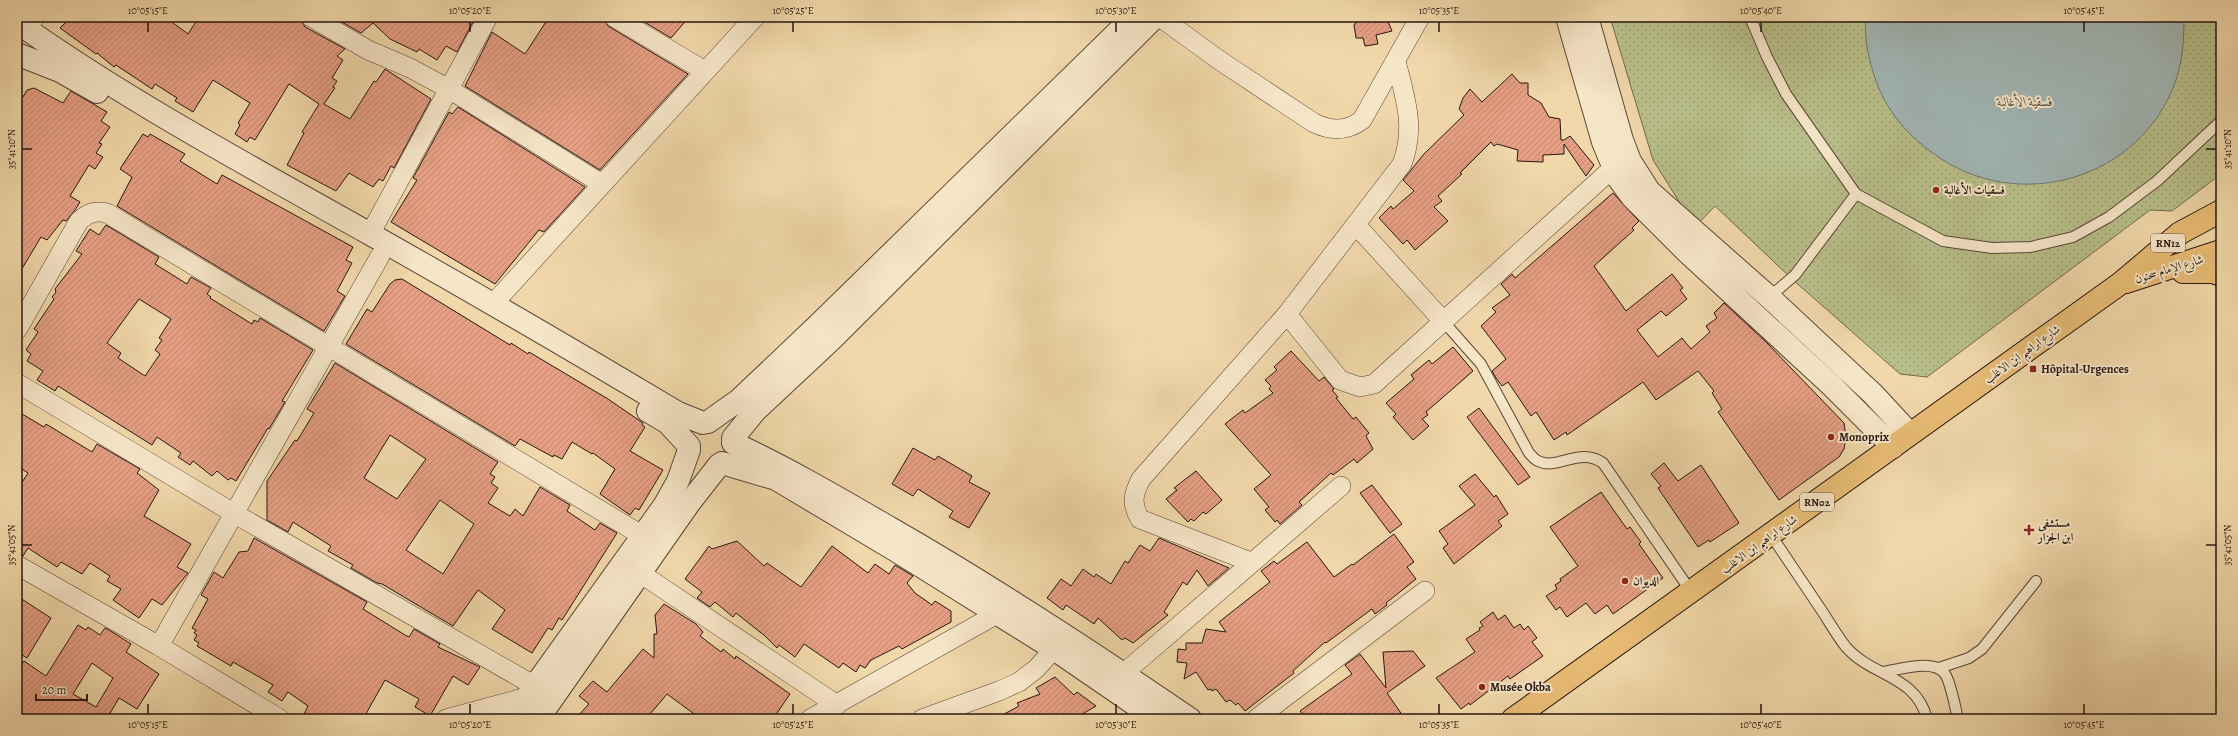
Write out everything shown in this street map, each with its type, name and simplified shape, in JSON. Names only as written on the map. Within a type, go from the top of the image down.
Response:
[{"type":"main road","name":"شارع الإمام سحنون","points":[[2121,283],[2180,233],[2221,211]]},
{"type":"main road","name":"شارع الإمام سحنون","points":[[2121,283],[2162,272],[2221,251]]},
{"type":"main road","points":[[2162,272],[2213,272],[2221,275]]},
{"type":"main road","name":"شارع ابراهيم ابن الاغلب","points":[[1513,719],[2121,283]]},
{"type":"street","points":[[311,17],[368,50],[410,68],[449,89],[602,184]]},
{"type":"street","points":[[370,234],[488,17]]},
{"type":"street","points":[[614,17],[705,71]]},
{"type":"street","points":[[493,304],[755,17]]},
{"type":"street","points":[[511,719],[643,536],[671,494],[689,448],[690,435],[695,428],[738,400],[805,337],[1133,17]]},
{"type":"street","points":[[538,719],[640,573],[720,464],[730,456],[733,440],[755,411],[836,335],[1155,17]]},
{"type":"street","points":[[1160,17],[1219,60],[1324,128],[1336,130],[1347,128],[1362,120],[1420,17]]},
{"type":"street","points":[[1567,17],[1603,142],[1622,164],[1649,191],[1769,297],[1873,394],[1910,434]]},
{"type":"street","points":[[1587,17],[1622,164],[1624,187],[1644,211],[1831,385],[1893,447]]},
{"type":"street","points":[[17,53],[25,47],[28,42],[27,23]]},
{"type":"street","points":[[27,23],[68,58],[190,131],[493,304],[678,413],[706,422],[723,425],[733,440],[785,467],[1004,606],[1124,673],[1190,719]]},
{"type":"street","points":[[17,53],[60,71],[612,388],[668,423],[689,448],[698,462],[705,466],[720,464],[776,479],[937,575],[1004,606],[1054,650],[1156,719]]},
{"type":"street","points":[[1251,562],[1140,519],[1133,506],[1134,492],[1141,479],[1287,314],[1402,164],[1410,136],[1409,122],[1396,61]]},
{"type":"street","points":[[1287,314],[1340,380],[1360,387],[1374,384],[1622,164]]},
{"type":"street","points":[[17,330],[79,221],[91,212],[99,211],[117,219],[643,536]]},
{"type":"street","points":[[1356,225],[1444,322]]},
{"type":"street","points":[[159,646],[330,347],[380,256]]},
{"type":"street","points":[[17,383],[531,692]]},
{"type":"street","points":[[1124,673],[1341,486]]},
{"type":"street","points":[[17,564],[159,646],[280,719]]},
{"type":"street","points":[[640,573],[837,705]]},
{"type":"street","points":[[1256,719],[1424,591]]},
{"type":"street","points":[[810,719],[837,705],[1004,606]]},
{"type":"street","points":[[922,719],[999,691],[1019,682],[1036,669],[1054,650]]},
{"type":"street","points":[[446,719],[531,692]]},
{"type":"lane","points":[[1750,17],[1767,57],[1786,94],[1856,194],[1943,241],[1992,248],[2031,247],[2073,237],[2109,216],[2157,182],[2221,121]]},
{"type":"lane","points":[[1754,313],[1769,297],[1795,275],[1856,194]]},
{"type":"lane","points":[[1444,322],[1481,364],[1529,453],[1538,462],[1555,462],[1587,456],[1595,458],[1603,463],[1692,592]]},
{"type":"lane","points":[[1771,535],[1846,647],[1863,662],[1903,683],[1915,694],[1924,707],[1927,719]]},
{"type":"lane","points":[[1939,668],[1969,658],[1982,650],[2036,581]]},
{"type":"lane","points":[[1882,672],[1931,665],[1939,668],[1945,675],[1958,719]]},
{"type":"green space","name":"فسقيات الأغالبة","points":[[1610,17],[2221,17],[2221,174],[2172,211],[2150,210],[1927,377],[1900,374],[1792,279],[1715,206],[1695,227],[1653,160]]},
{"type":"water","name":"فسقية الأغالبة","points":[[1866,17],[2184,17],[2182,57],[2176,80],[2159,114],[2135,142],[2106,163],[2073,177],[2038,184],[2002,182],[1967,172],[1934,154],[1917,141],[1902,126],[1880,91],[1874,74],[1868,55],[1865,26]]},
{"type":"building","points":[[71,17],[165,17],[188,34],[199,17],[300,17],[305,27],[345,49],[337,56],[343,60],[332,78],[337,81],[333,87],[335,88],[324,104],[350,119],[374,81],[376,82],[385,69],[431,99],[394,168],[391,166],[383,181],[379,179],[373,187],[349,173],[336,191],[287,165],[304,133],[302,132],[319,104],[289,84],[255,140],[250,137],[247,142],[235,134],[240,125],[238,123],[250,103],[213,80],[193,112],[175,101],[177,98],[155,84],[152,89],[116,65],[114,67],[97,53],[96,54],[60,28]]},
{"type":"building","points":[[333,17],[469,17],[474,20],[457,52],[446,46],[437,60],[419,49],[417,52],[390,39],[373,23],[361,33]]},
{"type":"building","points":[[549,17],[603,17],[608,26],[688,74],[600,170],[465,86],[492,32],[525,54]]},
{"type":"building","points":[[636,17],[689,17],[671,38]]},
{"type":"building","points":[[1360,17],[1386,17],[1392,31],[1376,35],[1378,44],[1365,46],[1363,38],[1356,38],[1354,25]]},
{"type":"building","points":[[1512,74],[1520,83],[1528,83],[1528,95],[1541,103],[1549,117],[1560,119],[1561,140],[1564,140],[1570,136],[1594,165],[1586,176],[1564,144],[1564,154],[1543,155],[1543,162],[1517,161],[1518,150],[1497,144],[1494,146],[1491,142],[1460,173],[1462,174],[1438,196],[1442,201],[1434,207],[1448,221],[1415,250],[1407,240],[1403,244],[1379,218],[1391,206],[1393,209],[1414,191],[1403,180],[1424,154],[1464,115],[1459,109],[1463,98],[1470,89],[1482,102]]},
{"type":"building","points":[[34,88],[63,103],[71,91],[107,112],[101,121],[110,127],[99,143],[102,144],[96,153],[103,157],[95,169],[89,165],[70,196],[80,202],[66,221],[63,220],[47,240],[41,237],[17,277],[17,107],[27,90]]},
{"type":"building","points":[[458,107],[585,187],[544,232],[539,230],[495,284],[391,222],[417,180],[413,178],[449,112],[452,114]]},
{"type":"building","points":[[143,134],[148,137],[150,134],[185,154],[180,161],[217,184],[222,175],[353,247],[346,260],[352,263],[337,291],[345,296],[324,331],[117,206],[132,177],[120,169]]},
{"type":"building","points":[[1613,193],[1639,221],[1632,228],[1634,230],[1594,266],[1626,311],[1672,274],[1683,288],[1680,290],[1687,299],[1666,316],[1661,311],[1637,330],[1658,357],[1682,338],[1691,349],[1710,332],[1706,326],[1717,318],[1714,313],[1724,303],[1766,342],[1844,423],[1846,437],[1844,449],[1839,457],[1779,500],[1718,412],[1722,409],[1712,393],[1714,391],[1698,371],[1656,400],[1643,382],[1567,435],[1566,432],[1554,440],[1536,412],[1531,416],[1508,382],[1502,386],[1492,371],[1506,359],[1481,326],[1496,312],[1492,308],[1510,295],[1501,284],[1512,274],[1515,278]]},
{"type":"building","points":[[106,225],[159,257],[155,264],[187,284],[191,277],[211,288],[207,294],[211,297],[210,298],[252,324],[254,320],[258,322],[260,318],[313,350],[282,401],[285,402],[236,481],[231,478],[228,480],[217,471],[212,476],[193,461],[190,465],[178,457],[181,453],[157,437],[152,445],[58,386],[55,391],[37,380],[43,371],[27,361],[31,354],[26,350],[38,332],[34,329],[54,299],[52,297],[56,292],[55,289],[82,254],[76,251],[90,229],[99,235]],"holes":[[[139,299],[171,319],[159,338],[162,340],[155,350],[160,354],[145,376],[118,358],[121,353],[107,343]]]},
{"type":"building","points":[[402,279],[510,345],[511,343],[528,354],[529,352],[608,399],[643,423],[642,425],[645,427],[630,451],[663,470],[639,510],[635,508],[630,515],[600,494],[615,469],[593,453],[592,454],[572,442],[562,459],[554,455],[553,457],[520,439],[515,446],[346,344],[367,309],[372,312],[390,284],[395,280]]},
{"type":"building","points":[[1453,347],[1473,371],[1426,412],[1428,415],[1422,419],[1429,426],[1413,440],[1393,417],[1396,414],[1386,403],[1414,379],[1411,375],[1429,360],[1432,364]]},
{"type":"building","points":[[1291,351],[1319,381],[1324,377],[1334,389],[1332,390],[1338,397],[1336,398],[1353,419],[1356,417],[1369,433],[1366,436],[1373,449],[1357,463],[1354,459],[1333,475],[1331,473],[1299,502],[1302,505],[1280,524],[1277,520],[1275,522],[1265,510],[1269,507],[1254,489],[1271,475],[1225,424],[1243,410],[1245,413],[1273,393],[1269,389],[1271,386],[1265,380],[1277,370],[1274,367]]},
{"type":"building","points":[[335,363],[498,462],[490,474],[495,477],[491,483],[498,488],[488,503],[510,516],[515,509],[523,516],[540,487],[570,505],[567,511],[595,530],[600,523],[617,533],[562,620],[559,618],[552,630],[548,628],[532,653],[492,629],[505,610],[478,590],[453,626],[382,584],[377,583],[351,568],[353,565],[328,551],[331,546],[293,522],[288,532],[267,520],[267,481],[295,440],[297,441],[314,413],[307,409]],"holes":[[[390,435],[426,459],[397,499],[364,478]],[[440,500],[474,524],[443,574],[406,550]]]},
{"type":"building","points":[[1479,408],[1530,477],[1518,485],[1467,417]]},
{"type":"building","points":[[17,411],[44,427],[46,424],[92,452],[97,444],[140,469],[137,473],[159,490],[144,516],[191,544],[177,567],[188,573],[162,605],[152,599],[139,618],[113,600],[121,589],[107,581],[110,576],[90,563],[82,574],[61,562],[57,567],[28,548],[23,556],[17,554],[17,490],[28,473],[17,466]]},
{"type":"building","points":[[913,448],[935,460],[938,456],[972,476],[969,482],[990,493],[969,528],[949,517],[953,511],[918,489],[913,496],[892,484]]},
{"type":"building","points":[[1664,463],[1678,481],[1701,465],[1739,523],[1710,542],[1709,540],[1698,547],[1658,488],[1661,486],[1651,474]]},
{"type":"building","points":[[1196,471],[1222,500],[1206,514],[1203,512],[1194,521],[1191,519],[1188,522],[1166,499],[1177,490],[1174,488]]},
{"type":"building","points":[[1475,474],[1494,497],[1496,495],[1508,514],[1498,521],[1502,526],[1454,564],[1443,548],[1448,544],[1439,531],[1475,505],[1459,486]]},
{"type":"building","points":[[1372,485],[1402,524],[1390,533],[1360,493]]},
{"type":"building","points":[[1601,492],[1627,529],[1630,527],[1641,542],[1639,544],[1663,578],[1613,614],[1607,605],[1595,614],[1586,603],[1567,617],[1560,607],[1556,610],[1546,596],[1557,589],[1555,585],[1561,581],[1560,579],[1578,566],[1550,527]]},
{"type":"building","points":[[1394,534],[1414,562],[1407,567],[1416,579],[1386,603],[1387,605],[1375,614],[1372,609],[1326,643],[1325,642],[1293,671],[1294,673],[1245,711],[1238,703],[1236,705],[1230,700],[1226,702],[1216,689],[1212,691],[1211,689],[1208,690],[1196,672],[1184,679],[1187,663],[1177,662],[1178,649],[1186,650],[1186,643],[1202,643],[1206,629],[1226,632],[1219,622],[1270,582],[1261,571],[1274,561],[1277,564],[1307,542],[1334,577],[1352,564],[1353,565]]},
{"type":"building","points":[[254,538],[367,602],[363,609],[405,635],[409,637],[414,629],[440,644],[438,647],[480,667],[468,685],[453,676],[430,716],[415,707],[419,699],[385,680],[363,719],[311,719],[304,714],[308,706],[288,692],[282,701],[268,692],[273,685],[233,662],[231,666],[197,646],[199,643],[194,640],[197,635],[194,633],[196,630],[192,628],[208,599],[201,595],[214,572],[223,578],[239,552],[248,551]]},
{"type":"building","points":[[1159,538],[1229,568],[1208,586],[1197,570],[1187,585],[1183,582],[1164,612],[1168,615],[1133,643],[1125,638],[1122,640],[1098,618],[1094,624],[1066,605],[1063,610],[1047,598],[1061,579],[1071,586],[1083,569],[1094,577],[1096,574],[1111,584],[1125,561],[1128,563],[1140,545],[1150,551]]},
{"type":"building","points":[[737,541],[764,566],[767,563],[801,587],[832,546],[868,573],[875,564],[889,574],[895,565],[913,576],[907,583],[915,593],[932,605],[935,601],[951,611],[951,622],[902,649],[899,646],[871,660],[865,668],[860,665],[856,672],[843,663],[839,668],[804,644],[795,657],[779,645],[777,648],[765,636],[736,613],[733,617],[715,602],[710,607],[697,598],[702,592],[685,579],[709,546],[712,549]]},
{"type":"building","points":[[17,596],[51,618],[27,658],[17,652]]},
{"type":"building","points":[[664,604],[696,624],[703,632],[700,636],[721,652],[723,649],[735,659],[736,656],[790,694],[773,719],[701,719],[667,694],[646,719],[575,719],[589,704],[579,696],[593,681],[607,692],[643,649],[654,658],[654,634],[657,634],[655,615]]},
{"type":"building","points":[[1493,612],[1498,620],[1505,615],[1514,628],[1520,624],[1524,630],[1528,626],[1537,638],[1532,642],[1543,656],[1510,679],[1508,676],[1470,705],[1469,703],[1461,709],[1436,678],[1475,652],[1466,639],[1480,630],[1479,628],[1483,626],[1480,622]]},
{"type":"building","points":[[78,625],[86,630],[88,627],[100,635],[105,628],[109,630],[131,644],[126,652],[159,674],[137,709],[119,698],[109,715],[115,719],[17,719],[17,672],[24,661],[46,676]],"holes":[[[92,663],[113,678],[96,707],[73,694]]]},
{"type":"building","points":[[1413,651],[1425,666],[1387,693],[1405,719],[1306,719],[1300,711],[1352,674],[1345,665],[1360,654],[1386,688],[1383,652]]},
{"type":"building","points":[[1055,677],[1074,695],[1077,692],[1096,706],[1074,719],[995,719],[1019,706],[1017,703],[1040,694],[1036,688]]},
{"type":"place","name":"فسقيات الأغالبة","points":[[1936,190]]},
{"type":"place","name":"Hôpital-Urgences","points":[[2033,369]]},
{"type":"place","name":"Monoprix","points":[[1831,437]]},
{"type":"place","name":"مستشفى ابن الجزار","points":[[2029,530]]},
{"type":"place","name":"الديوان","points":[[1625,581]]},
{"type":"place","name":"Musée Okba","points":[[1482,687]]}]
